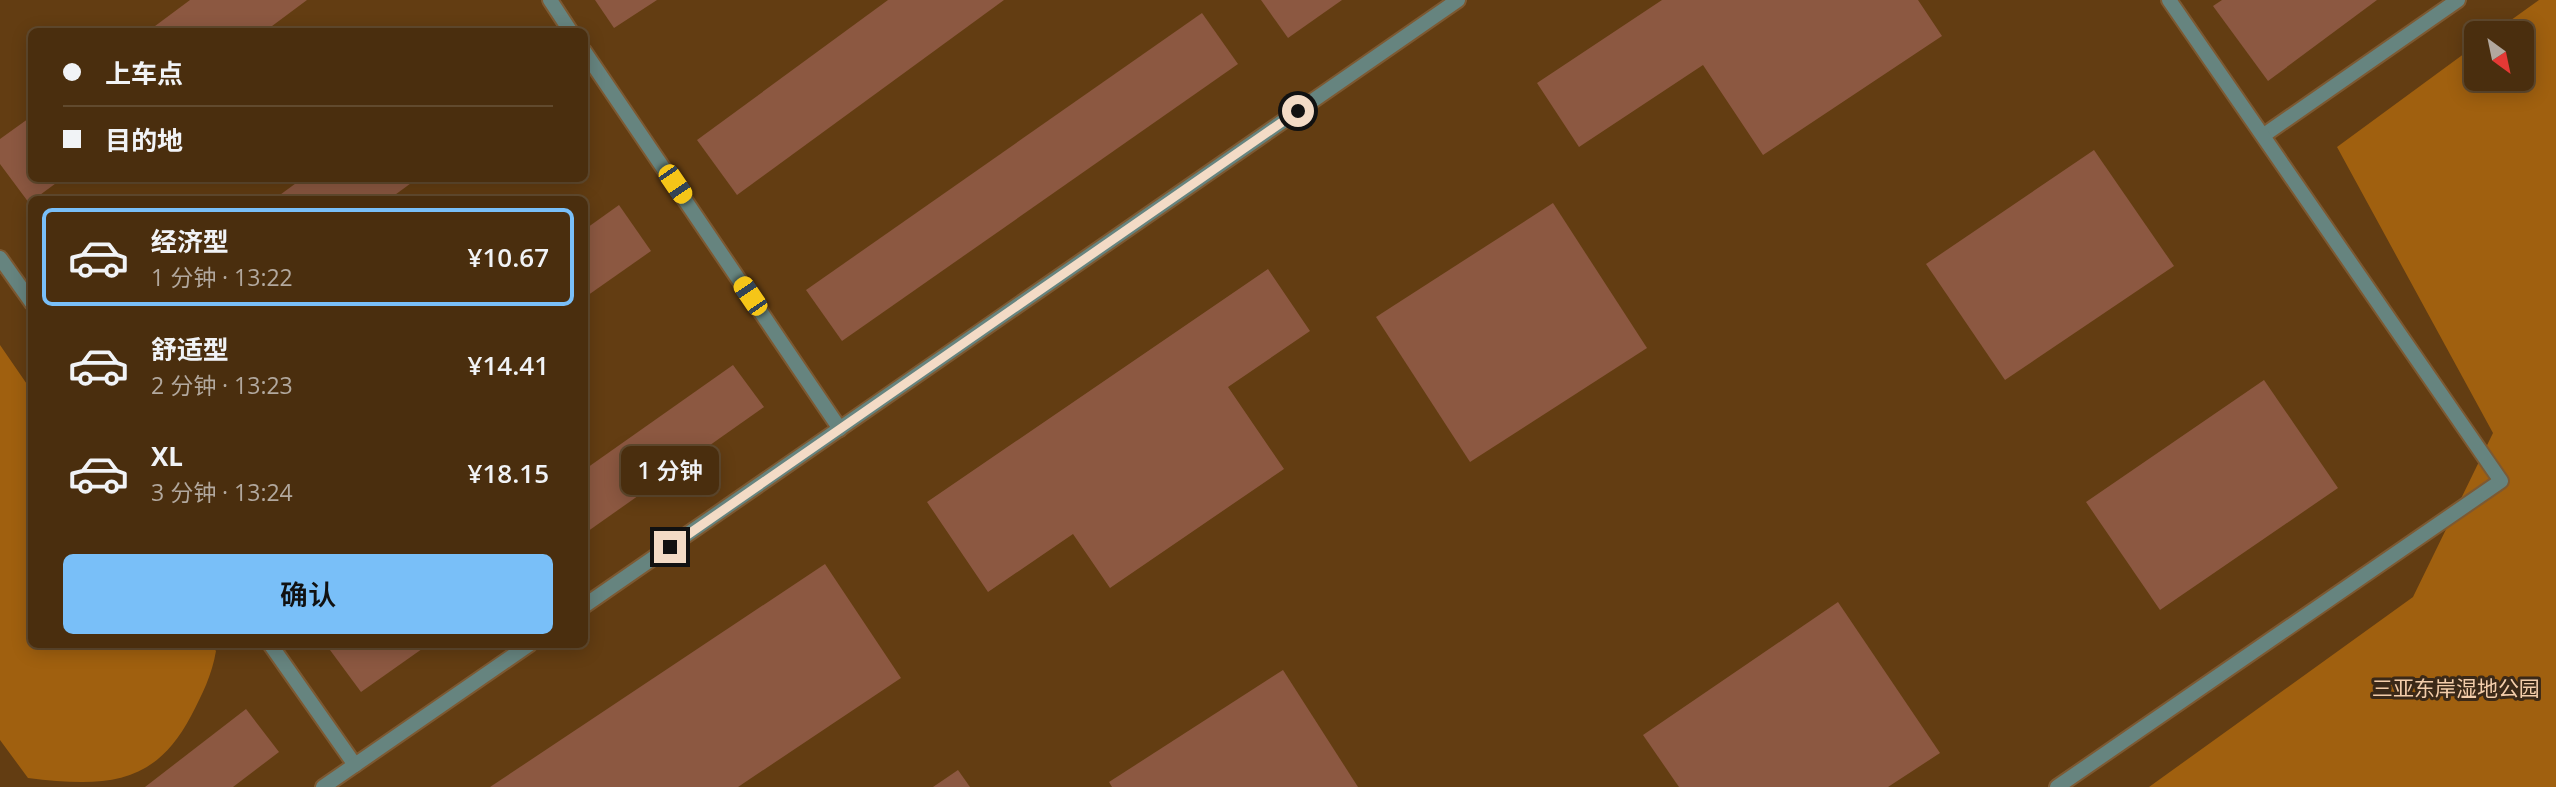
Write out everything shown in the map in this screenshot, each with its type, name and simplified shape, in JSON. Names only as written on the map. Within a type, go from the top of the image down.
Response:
[{"type":"street","points":[[550,0],[568,28]]},
{"type":"street","points":[[588,603],[1458,0]]},
{"type":"street","points":[[2057,787],[2501,481],[2169,0]]},
{"type":"street","points":[[2264,135],[2458,0]]},
{"type":"street","points":[[588,57],[840,429]]},
{"type":"street","points":[[0,258],[28,297]]},
{"type":"street","points":[[273,648],[355,765]]},
{"type":"street","points":[[324,787],[524,648]]},
{"type":"green space","name":"三亚东岸湿地公园","points":[[2539,0],[2556,0],[2556,787],[2149,787],[2413,597],[2493,433],[2337,147],[2464,54],[2464,91],[2534,91],[2534,21],[2510,21]]},
{"type":"green space","points":[[0,345],[28,386],[28,648],[214,648],[216,651],[203,693],[176,739],[160,757],[143,769],[124,777],[80,782],[28,778],[0,740]]},
{"type":"building","points":[[190,0],[307,0],[269,28],[152,28]]},
{"type":"building","points":[[595,0],[657,0],[614,28]]},
{"type":"building","points":[[888,0],[1004,0],[737,195],[697,140]]},
{"type":"building","points":[[1261,0],[1342,0],[1288,38]]},
{"type":"building","points":[[1662,0],[1918,0],[1942,36],[1763,155],[1703,65],[1579,147],[1537,83]]},
{"type":"building","points":[[2222,0],[2377,0],[2268,81],[2213,6]]},
{"type":"building","points":[[1202,13],[1238,64],[842,341],[806,290]]},
{"type":"building","points":[[28,119],[28,182],[58,182],[39,196],[28,196],[28,202],[0,164],[0,139]]},
{"type":"building","points":[[2094,150],[2174,266],[2005,380],[1926,264]]},
{"type":"building","points":[[298,182],[413,182],[393,196],[278,196]]},
{"type":"building","points":[[1553,203],[1647,348],[1470,462],[1376,317]]},
{"type":"building","points":[[619,205],[651,251],[588,295],[588,227]]},
{"type":"building","points":[[1268,269],[1310,331],[1228,387],[1284,469],[1110,588],[1073,534],[988,592],[927,502]]},
{"type":"building","points":[[733,365],[764,407],[588,531],[588,467]]},
{"type":"building","points":[[2264,380],[2338,488],[2160,610],[2086,502]]},
{"type":"building","points":[[825,564],[901,678],[738,787],[490,787]]},
{"type":"building","points":[[1838,602],[1940,753],[1888,787],[1679,787],[1643,735]]},
{"type":"building","points":[[333,648],[423,648],[361,692],[330,650]]},
{"type":"building","points":[[1283,670],[1358,787],[1112,787],[1109,782]]},
{"type":"building","points":[[246,709],[279,752],[233,787],[145,787]]},
{"type":"building","points":[[958,770],[970,787],[933,787]]},
{"type":"route","points":[[670,547],[1298,111]]}]
